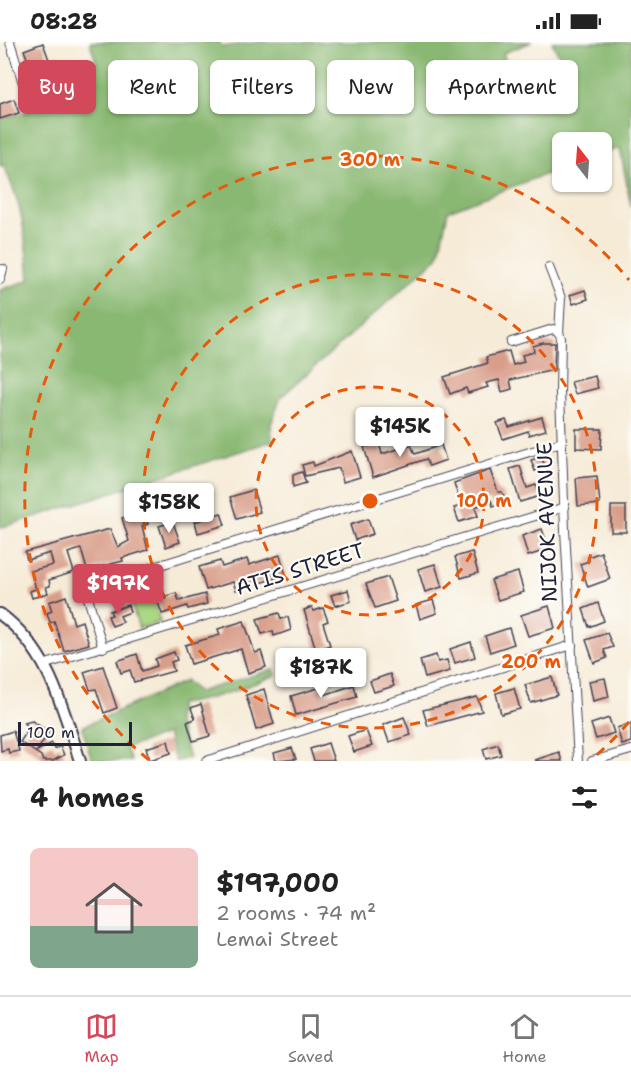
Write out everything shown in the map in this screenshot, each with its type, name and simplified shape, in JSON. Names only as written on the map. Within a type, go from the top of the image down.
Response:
[{"type":"main road","points":[[0,614],[27,639],[46,664],[80,761]]},
{"type":"street","points":[[10,42],[18,67]]},
{"type":"street","name":"NIJOK AVENUE","points":[[549,267],[561,298],[562,442],[578,761]]},
{"type":"street","points":[[0,280],[3,269]]},
{"type":"street","points":[[511,342],[554,329],[560,333]]},
{"type":"street","points":[[103,648],[85,588],[562,442]]},
{"type":"street","name":"ATIS STREET","points":[[46,664],[565,507]]},
{"type":"street","points":[[206,761],[572,645]]},
{"type":"street","points":[[592,761],[631,750]]},
{"type":"green space","points":[[90,42],[220,42],[222,47],[259,42],[532,42],[503,53],[506,60],[426,60],[426,114],[578,114],[578,60],[562,60],[552,42],[631,42],[631,206],[620,148],[612,151],[612,132],[552,132],[552,172],[448,211],[438,257],[281,397],[271,424],[272,441],[0,528],[0,290],[29,280],[25,235],[19,208],[10,180],[3,165],[0,166],[0,119],[18,114],[96,114],[95,60]]},
{"type":"green space","points":[[150,589],[160,622],[139,628],[129,596]]},
{"type":"green space","points":[[274,669],[276,675],[252,684],[216,696],[179,704],[177,720],[189,758],[175,761],[167,734],[126,748],[131,761],[92,761],[82,727],[186,681],[198,692]]},
{"type":"building","points":[[43,43],[49,60],[28,60],[24,50]]},
{"type":"building","points":[[14,99],[18,113],[0,119],[0,104]]},
{"type":"building","points":[[585,290],[588,299],[573,304],[570,295]]},
{"type":"building","points":[[555,343],[554,370],[510,380],[512,389],[502,392],[499,380],[486,383],[488,387],[468,393],[466,388],[450,394],[444,377],[488,363],[486,357],[509,351],[513,365],[524,362],[522,355],[534,352],[533,346]]},
{"type":"building","points":[[595,376],[598,388],[575,394],[571,382]]},
{"type":"building","points":[[542,417],[546,430],[529,435],[528,431],[503,439],[497,423],[506,420],[509,427]]},
{"type":"building","points":[[576,429],[602,429],[601,449],[576,448]]},
{"type":"building","points":[[379,443],[382,454],[411,445],[415,454],[441,445],[446,460],[429,466],[426,459],[373,477],[364,447]]},
{"type":"building","points":[[352,451],[360,477],[343,482],[339,468],[305,476],[302,465],[313,462],[314,466]]},
{"type":"building","points":[[542,457],[545,468],[535,471],[531,460]]},
{"type":"building","points":[[520,466],[527,488],[536,485],[540,496],[520,502],[510,469]]},
{"type":"building","points":[[490,470],[498,492],[502,492],[506,501],[493,506],[491,500],[475,507],[478,516],[459,522],[454,508],[461,506],[454,483]]},
{"type":"building","points":[[302,472],[306,483],[293,487],[293,475]]},
{"type":"building","points":[[597,476],[600,504],[578,506],[576,478]]},
{"type":"building","points":[[253,490],[260,512],[237,519],[230,497]]},
{"type":"building","points":[[611,506],[626,506],[626,532],[611,532]]},
{"type":"building","points":[[144,511],[148,524],[142,526],[148,550],[122,558],[123,561],[87,570],[81,549],[68,553],[74,572],[49,580],[50,586],[46,587],[48,593],[32,598],[30,591],[36,589],[31,571],[53,565],[50,553],[27,560],[25,552],[110,529],[118,547],[129,541],[122,518]]},
{"type":"building","points":[[221,513],[225,525],[198,533],[195,522]]},
{"type":"building","points":[[368,519],[373,534],[355,540],[350,525]]},
{"type":"building","points":[[173,522],[180,542],[166,547],[159,526]]},
{"type":"building","points":[[542,529],[549,549],[528,556],[522,536]]},
{"type":"building","points":[[472,552],[478,573],[461,578],[455,557]]},
{"type":"building","points":[[601,552],[610,579],[588,587],[580,564],[589,561],[588,557]]},
{"type":"building","points":[[280,555],[286,575],[236,590],[233,582],[206,590],[199,567],[220,561],[222,567],[247,559],[249,565]]},
{"type":"building","points":[[435,564],[442,587],[425,592],[418,569]]},
{"type":"building","points":[[518,572],[524,592],[498,600],[491,580]]},
{"type":"building","points":[[388,577],[396,601],[375,608],[366,584]]},
{"type":"building","points":[[348,590],[351,601],[335,606],[331,595]]},
{"type":"building","points":[[176,593],[179,601],[205,594],[207,604],[188,609],[187,606],[162,614],[157,599]]},
{"type":"building","points":[[66,596],[74,624],[82,621],[89,644],[64,651],[54,621],[50,623],[47,613],[52,611],[49,602]]},
{"type":"building","points":[[433,600],[437,613],[420,619],[416,605]]},
{"type":"building","points":[[598,603],[604,621],[589,627],[583,609]]},
{"type":"building","points":[[128,605],[130,612],[120,616],[123,622],[112,626],[108,616],[112,615],[110,611]]},
{"type":"building","points":[[549,606],[555,628],[528,636],[521,615]]},
{"type":"building","points":[[312,607],[314,611],[323,608],[328,621],[323,623],[330,645],[316,650],[304,610]]},
{"type":"building","points":[[279,613],[281,619],[288,617],[291,630],[274,636],[273,631],[262,634],[257,619]]},
{"type":"building","points":[[244,621],[255,653],[261,651],[266,667],[248,673],[241,649],[191,664],[185,645],[220,635],[218,629]]},
{"type":"building","points":[[509,628],[514,644],[490,652],[485,636]]},
{"type":"building","points":[[607,633],[613,647],[604,650],[607,658],[594,663],[586,640]]},
{"type":"building","points":[[471,642],[475,657],[455,663],[450,649]]},
{"type":"building","points":[[174,652],[177,660],[171,662],[174,671],[134,682],[130,670],[121,673],[117,661],[137,654],[142,671],[157,666],[155,659]]},
{"type":"building","points":[[436,655],[438,662],[447,660],[450,671],[425,678],[420,660]]},
{"type":"building","points":[[103,666],[117,708],[104,713],[96,689],[90,690],[84,672]]},
{"type":"building","points":[[390,674],[394,686],[374,692],[370,681]]},
{"type":"building","points":[[552,677],[557,695],[531,703],[525,685]]},
{"type":"building","points":[[605,678],[609,697],[593,701],[589,681]]},
{"type":"building","points":[[354,685],[357,697],[296,715],[291,696],[322,687],[324,695]]},
{"type":"building","points":[[514,688],[520,709],[501,714],[496,693]]},
{"type":"building","points":[[264,689],[274,724],[256,730],[246,695]]},
{"type":"building","points":[[477,697],[482,711],[428,726],[423,710]]},
{"type":"building","points":[[201,704],[210,736],[193,741],[187,722],[195,719],[191,708]]},
{"type":"building","points":[[404,717],[411,735],[389,742],[383,725]]},
{"type":"building","points":[[609,718],[614,733],[596,739],[591,724]]},
{"type":"building","points":[[32,721],[49,732],[37,751],[52,743],[55,749],[60,746],[64,755],[53,761],[43,761],[41,756],[20,742],[30,727],[24,723]]},
{"type":"building","points":[[631,723],[631,742],[622,745],[617,728]]},
{"type":"building","points":[[366,730],[372,746],[354,752],[348,736]]},
{"type":"building","points":[[13,731],[19,751],[9,753],[8,749],[1,751],[0,735]]},
{"type":"building","points":[[168,741],[171,753],[150,760],[146,748]]},
{"type":"building","points":[[328,743],[334,761],[314,761],[310,749]]},
{"type":"building","points":[[498,744],[501,755],[486,759],[483,749]]},
{"type":"building","points":[[292,748],[296,759],[276,761],[274,753]]},
{"type":"building","points":[[559,752],[562,761],[535,760]]}]
